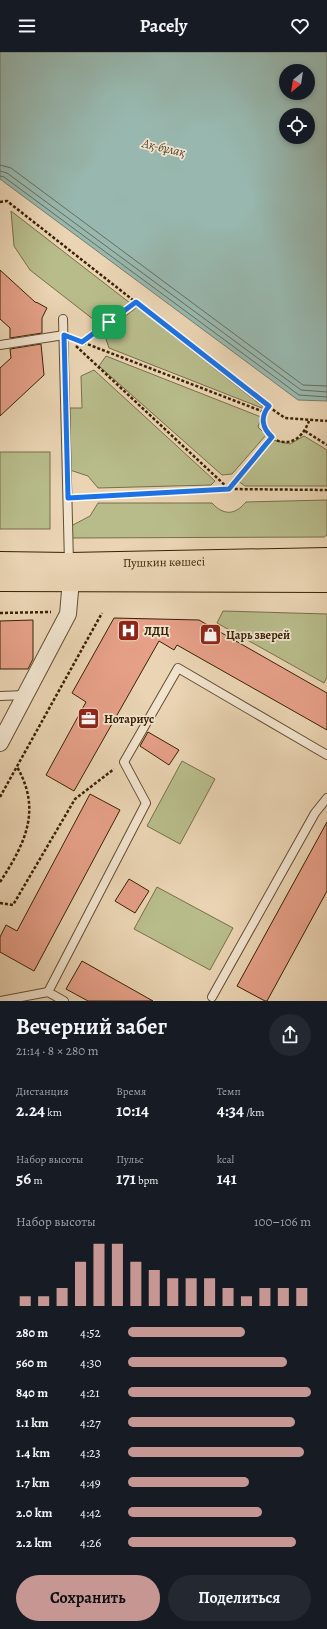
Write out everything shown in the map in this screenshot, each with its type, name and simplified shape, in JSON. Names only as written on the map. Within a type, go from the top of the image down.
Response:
[{"type":"main road","name":"Пушкин көшесі","points":[[0,580],[70,572],[327,559]]},
{"type":"main road","name":"Пушкин көшесі","points":[[0,563],[70,572],[327,580]]},
{"type":"street","points":[[0,743],[68,614],[70,572]]},
{"type":"lane","points":[[63,319],[70,572]]},
{"type":"lane","points":[[0,345],[64,335]]},
{"type":"lane","points":[[48,992],[146,803],[124,762],[178,668],[327,755]]},
{"type":"lane","points":[[0,696],[26,695]]},
{"type":"lane","points":[[212,997],[315,814],[327,798]]},
{"type":"lane","points":[[0,1001],[48,992],[64,1001]]},
{"type":"path","points":[[0,202],[7,201],[285,418],[309,421],[327,421]]},
{"type":"path","points":[[82,342],[136,302]]},
{"type":"path","points":[[64,335],[264,412]]},
{"type":"path","points":[[64,335],[229,489]]},
{"type":"path","points":[[269,406],[264,412],[263,422],[265,431],[278,440],[288,442],[298,438],[305,431],[309,421]]},
{"type":"path","points":[[305,431],[327,445]]},
{"type":"path","points":[[229,489],[272,437]]},
{"type":"path","points":[[68,498],[229,489],[327,490]]},
{"type":"path","points":[[0,613],[47,612],[68,614]]},
{"type":"path","points":[[0,797],[102,613]]},
{"type":"path","points":[[0,903],[14,905],[75,799],[124,762]]},
{"type":"path","points":[[0,882],[22,842],[30,813],[28,795],[24,780],[17,767]]},
{"type":"green space","points":[[11,211],[130,303],[98,323],[30,270],[14,246]]},
{"type":"green space","points":[[137,307],[267,410],[109,348],[104,333]]},
{"type":"green space","points":[[106,356],[261,417],[258,427],[266,435],[232,474],[222,475],[99,366]]},
{"type":"green space","points":[[94,370],[215,481],[211,485],[98,488],[88,476],[70,470],[70,408],[82,408],[81,376]]},
{"type":"green space","points":[[304,436],[327,450],[327,486],[245,486],[238,481],[273,440],[290,444]]},
{"type":"green space","points":[[0,452],[50,452],[50,529],[0,529]]},
{"type":"green space","points":[[327,500],[327,535],[324,537],[71,538],[71,526],[90,516],[98,503],[212,503],[221,510],[229,512],[238,509],[246,502]]},
{"type":"green space","points":[[223,611],[327,614],[327,677],[324,683],[217,623]]},
{"type":"green space","points":[[182,761],[215,779],[180,844],[147,826]]},
{"type":"green space","points":[[157,887],[233,928],[210,970],[134,929]]},
{"type":"water","name":"Ақ-бұлақ","points":[[0,52],[327,52],[327,401],[298,400],[0,179]]},
{"type":"building","points":[[0,270],[35,302],[47,308],[42,318],[42,333],[10,338],[10,328],[0,319]]},
{"type":"building","points":[[41,344],[44,375],[0,416],[0,368],[11,358],[10,349]]},
{"type":"building","points":[[114,618],[199,620],[327,693],[327,730],[177,645],[174,650],[159,641],[74,791],[46,775],[86,702],[72,693]]},
{"type":"building","points":[[33,620],[33,659],[28,669],[0,669],[0,621]]},
{"type":"building","points":[[148,732],[179,750],[169,765],[140,746]]},
{"type":"building","points":[[90,794],[120,810],[34,971],[0,952],[0,937],[6,925],[17,931]]},
{"type":"building","points":[[327,822],[327,891],[267,1001],[265,1001],[237,986]]},
{"type":"building","points":[[129,879],[149,891],[135,913],[115,901]]},
{"type":"building","points":[[82,961],[153,1001],[88,1001],[66,989]]},
{"type":"place","name":"ЛДЦ","points":[[129,631]]},
{"type":"place","name":"Царь зверей","points":[[211,635]]},
{"type":"place","name":"Нотариус","points":[[88,719]]},
{"type":"route","points":[[136,302],[269,406],[264,412],[263,422],[265,431],[272,437],[229,489],[68,498],[64,335],[82,342],[109,322],[136,302]]}]
